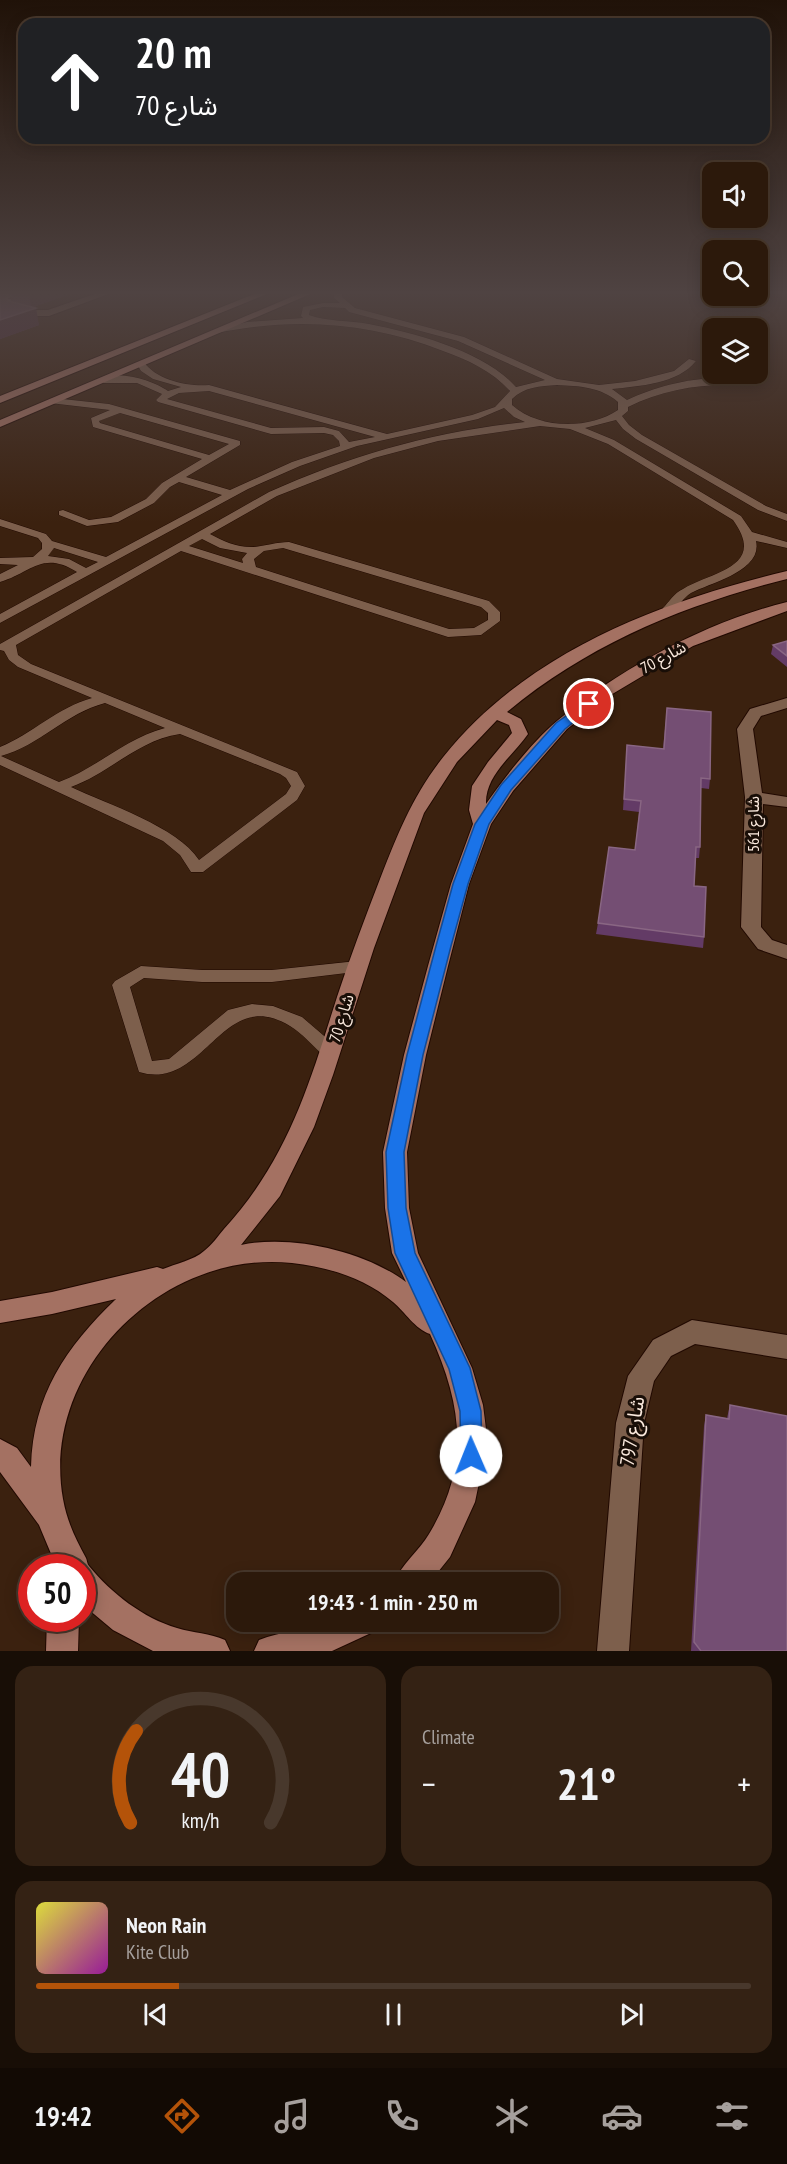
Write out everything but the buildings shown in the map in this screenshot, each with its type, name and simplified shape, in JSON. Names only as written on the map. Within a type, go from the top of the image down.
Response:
[{"type":"main road","points":[[0,400],[77,369]]},
{"type":"main road","points":[[0,424],[129,369]]},
{"type":"main road","name":"شارع 70","points":[[212,1260],[248,1219],[276,1181],[297,1142],[320,1086],[357,967],[402,845],[420,804],[446,766],[496,713],[537,679],[592,645],[667,611],[744,584],[787,574]]},
{"type":"main road","name":"شارع 70","points":[[459,1368],[405,1253],[397,1208],[395,1152],[415,1055],[435,977],[460,884],[482,824],[506,788],[561,726],[603,693],[688,643],[787,606]]},
{"type":"main road","points":[[482,824],[476,812],[475,800],[478,788],[520,734],[515,722],[496,713]]},
{"type":"main road","points":[[0,1312],[52,1303],[171,1275],[212,1260],[255,1252],[298,1252],[339,1261],[377,1277],[411,1300],[439,1332],[459,1368],[471,1411],[471,1456],[462,1502],[439,1546],[418,1572]]},
{"type":"main road","points":[[64,1554],[50,1516],[44,1458],[56,1400],[83,1349],[122,1307],[171,1275]]},
{"type":"main road","points":[[0,1452],[50,1516]]},
{"type":"main road","points":[[96,1597],[140,1630],[195,1650],[213,1651]]},
{"type":"main road","points":[[62,1651],[63,1632]]},
{"type":"main road","points":[[270,1651],[311,1647],[340,1632]]},
{"type":"street","name":"شارع 561","points":[[787,703],[763,709],[747,719],[745,729],[754,797],[751,927],[761,944],[771,950],[787,952]]},
{"type":"street","points":[[754,797],[787,801]]},
{"type":"street","name":"شارع 797","points":[[613,1651],[630,1423],[642,1376],[662,1348],[692,1332],[729,1336],[787,1347]]},
{"type":"lane","points":[[145,369],[159,378],[194,388]]},
{"type":"lane","points":[[492,369],[515,391]]},
{"type":"lane","points":[[528,369],[557,382]]},
{"type":"lane","points":[[0,619],[231,494],[296,464],[345,447],[475,417],[498,409],[515,391],[532,385],[557,382],[596,387],[618,386],[676,375],[688,369]]},
{"type":"lane","points":[[104,380],[144,381],[157,386],[167,394]]},
{"type":"lane","points":[[0,760],[168,838],[186,852],[197,869],[292,797],[298,786],[292,775],[18,663],[5,645],[273,494],[310,476],[349,462],[411,445],[504,426],[541,423],[570,426],[598,423],[618,416],[624,405],[645,396],[702,384]]},
{"type":"lane","points":[[596,387],[619,397],[624,405]]},
{"type":"lane","points":[[345,447],[344,440],[330,431],[307,429],[271,431],[161,400],[167,394],[194,388],[209,388],[301,415],[388,436]]},
{"type":"lane","points":[[53,401],[88,403],[119,410],[238,444],[166,485],[150,501],[114,520],[87,523],[63,513]]},
{"type":"lane","points":[[506,402],[516,414],[541,423]]},
{"type":"lane","points":[[119,410],[100,416],[94,420],[96,425],[212,459]]},
{"type":"lane","points":[[290,430],[301,427],[306,422],[301,415]]},
{"type":"lane","points":[[618,416],[626,427],[639,437],[762,508],[787,518]]},
{"type":"lane","points":[[570,426],[611,442],[727,512],[736,518],[749,534],[787,546]]},
{"type":"lane","points":[[178,478],[231,494]]},
{"type":"lane","points":[[0,522],[42,536],[48,543],[108,561]]},
{"type":"lane","points":[[180,546],[448,633],[477,632],[494,621],[494,612],[485,604],[289,545],[270,546],[255,551],[224,546],[202,534]]},
{"type":"lane","points":[[667,611],[685,592],[736,570],[747,558],[751,546],[749,534]]},
{"type":"lane","points":[[0,579],[39,558],[48,550],[48,543]]},
{"type":"lane","points":[[250,567],[248,559],[255,551]]},
{"type":"lane","points":[[0,561],[39,558],[62,560],[86,573]]},
{"type":"lane","points":[[0,752],[25,742],[87,704],[106,699]]},
{"type":"lane","points":[[58,787],[93,773],[150,736],[165,731],[181,730]]},
{"type":"lane","points":[[331,1052],[296,1021],[273,1012],[252,1010],[234,1014],[175,1064],[160,1068],[145,1067],[121,985],[141,972],[202,976],[272,976],[357,967]]},
{"type":"route","points":[[471,1456],[471,1411],[459,1368],[405,1253],[397,1208],[395,1152],[415,1055],[460,884],[482,824],[506,788],[561,726],[589,704]]}]
